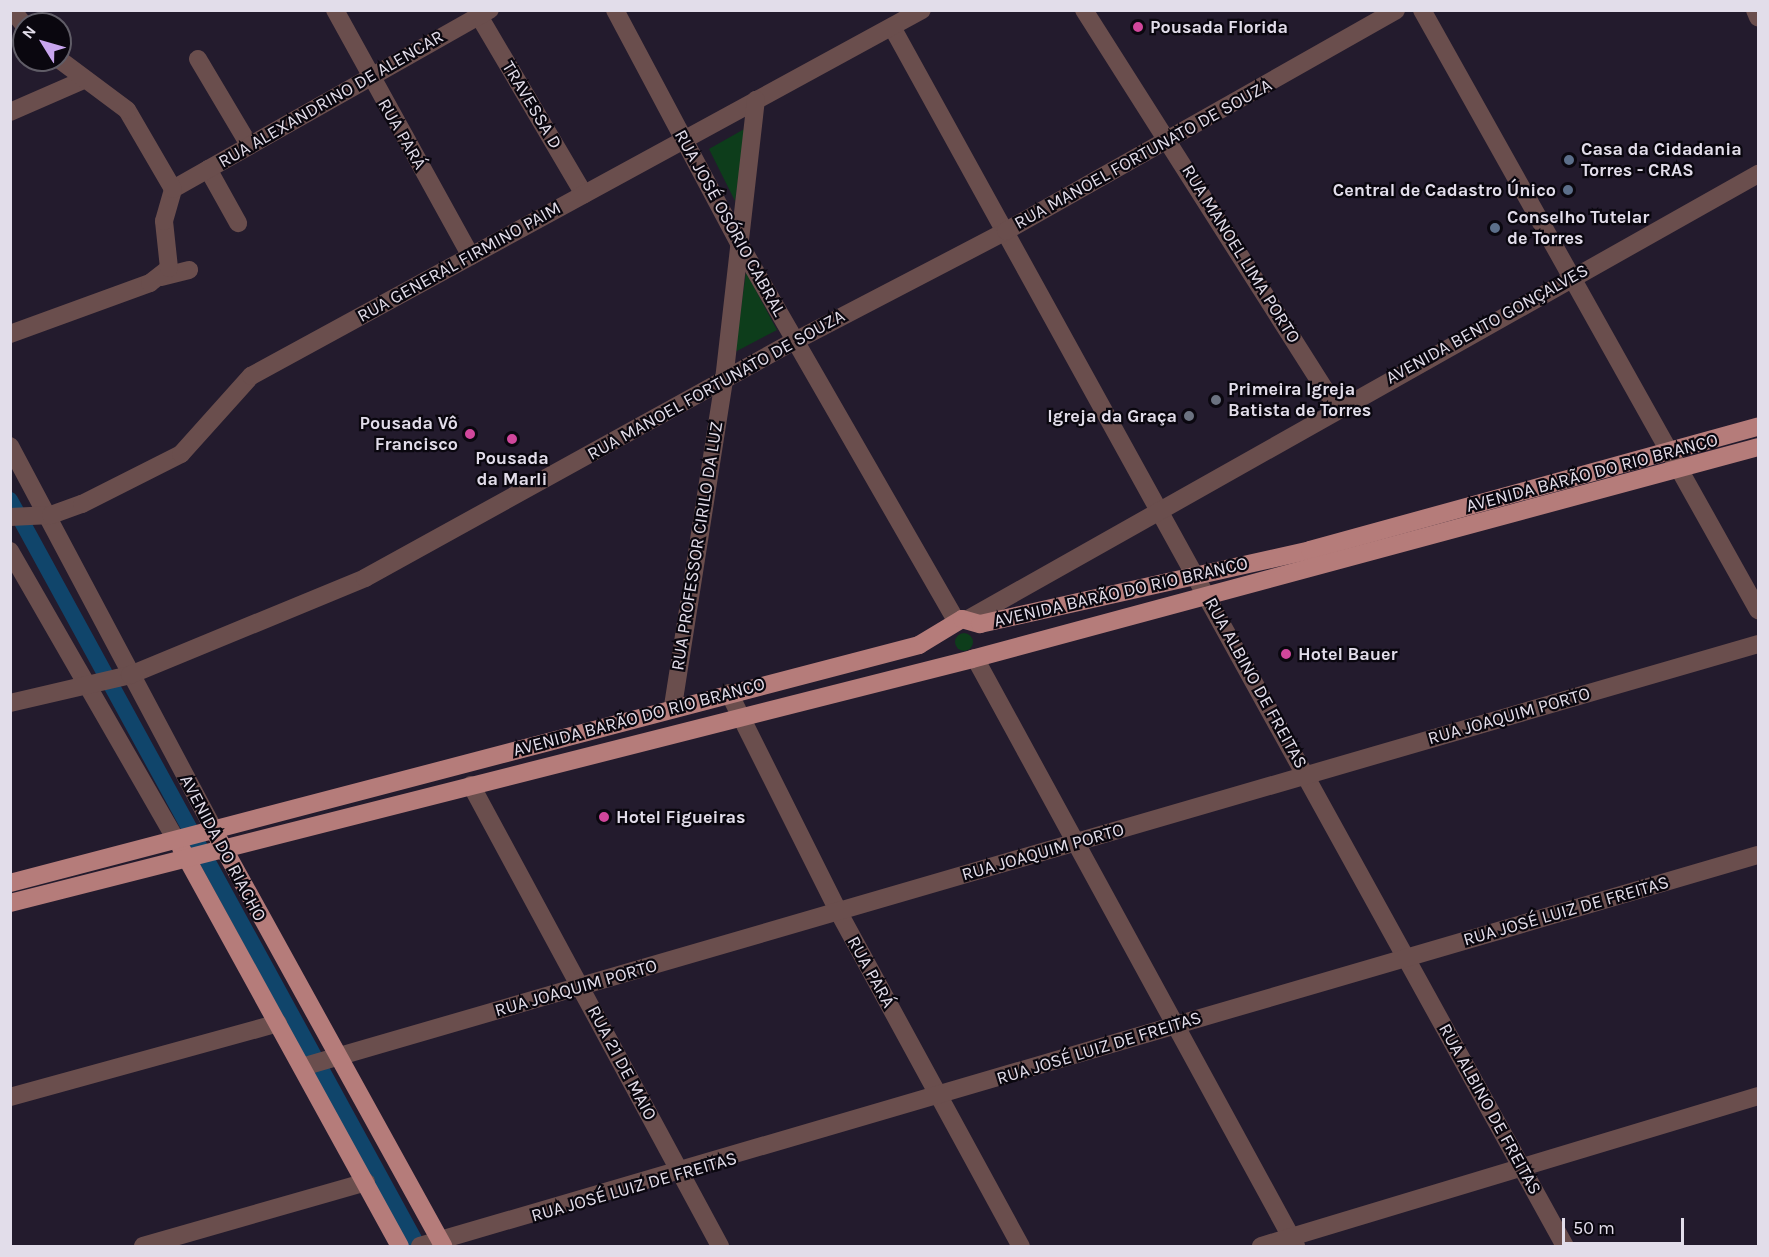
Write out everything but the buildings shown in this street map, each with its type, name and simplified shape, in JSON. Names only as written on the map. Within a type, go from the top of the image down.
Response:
[{"type":"main road","name":"AVENIDA BARÃO DO RIO BRANCO","points":[[200,844],[673,706],[919,645],[962,624],[1197,574],[1668,455],[1758,427]]},
{"type":"main road","name":"AVENIDA BARÃO DO RIO BRANCO","points":[[200,844],[471,785],[974,658],[1678,472],[1758,447]]},
{"type":"main road","points":[[962,624],[987,639],[974,658],[950,652],[962,624]]},
{"type":"main road","points":[[10,884],[200,844]]},
{"type":"main road","points":[[10,903],[200,844]]},
{"type":"main road","name":"AVENIDA DO RIACHO","points":[[200,844],[278,1023],[318,1062],[366,1182],[400,1246]]},
{"type":"main road","name":"AVENIDA DO RIACHO","points":[[200,844],[318,1062],[433,1244]]},
{"type":"street","name":"RUA PARÁ","points":[[335,10],[369,76],[471,256]]},
{"type":"street","name":"RUA JOSÉ OSÓRIO CABRAL","points":[[615,10],[740,243],[962,624]]},
{"type":"street","name":"RUA GENERAL FIRMINO PAIM","points":[[10,518],[42,515],[181,454],[251,376],[922,10]]},
{"type":"street","name":"RUA MANOEL LIMA PORTO","points":[[1084,10],[1170,140],[1337,408]]},
{"type":"street","name":"RUA MANOEL FORTUNATO DE SOUZA","points":[[10,703],[130,675],[365,578],[795,340],[1006,231],[1396,10]]},
{"type":"street","points":[[1422,10],[1573,276],[1668,455],[1758,610]]},
{"type":"street","points":[[1755,10],[1758,17]]},
{"type":"street","name":"RUA ALEXANDRINO DE ALENCAR","points":[[173,189],[369,76],[485,14]]},
{"type":"street","name":"TRAVESSA D","points":[[485,14],[584,194]]},
{"type":"street","name":"RUA ALBINO DE FREITAS","points":[[891,27],[1161,508],[1565,1246]]},
{"type":"street","points":[[198,59],[249,145]]},
{"type":"street","points":[[72,72],[81,81],[128,110],[173,189],[165,205],[170,258],[156,280]]},
{"type":"street","points":[[10,112],[81,81]]},
{"type":"street","name":"RUA PROFESSOR CIRILO DA LUZ","points":[[673,706],[724,380],[756,100]]},
{"type":"street","points":[[208,169],[238,223]]},
{"type":"street","name":"AVENIDA BENTO GONÇALVES","points":[[962,624],[1337,408],[1758,174]]},
{"type":"street","points":[[10,334],[189,270]]},
{"type":"street","name":"AVENIDA DO RIACHO","points":[[10,446],[42,515],[130,675],[200,844]]},
{"type":"street","name":"AVENIDA DO RIACHO","points":[[10,551],[84,684],[200,844]]},
{"type":"street","name":"RUA JOAQUIM PORTO","points":[[318,1062],[1758,644]]},
{"type":"street","points":[[974,658],[1294,1242]]},
{"type":"street","name":"RUA PARÁ","points":[[729,693],[737,718],[838,912],[1021,1246]]},
{"type":"street","name":"RUA 21 DE MAIO","points":[[471,785],[720,1246]]},
{"type":"street","name":"RUA JOSÉ LUIZ DE FREITAS","points":[[433,1244],[682,1174],[1176,1025],[1758,855]]},
{"type":"street","points":[[10,1097],[278,1023]]},
{"type":"street","points":[[1262,1246],[1294,1242],[1521,1166],[1758,1096]]},
{"type":"street","points":[[143,1246],[366,1182]]},
{"type":"green space","points":[[746,128],[735,201],[709,149]]},
{"type":"green space","points":[[746,272],[777,330],[735,352]]},
{"type":"green space","points":[[964,633],[972,638],[973,642],[968,650],[964,651],[956,646],[955,642],[960,634]]},
{"type":"waterway","points":[[10,500],[418,1246]]},
{"type":"place","name":"Pousada Florida","points":[[1138,27]]},
{"type":"place","name":"Casa da Cidadania Torres - CRAS","points":[[1569,160]]},
{"type":"place","name":"Central de Cadastro Único","points":[[1568,190]]},
{"type":"place","name":"Conselho Tutelar de Torres","points":[[1495,228]]},
{"type":"place","name":"Primeira Igreja Batista de Torres","points":[[1216,400]]},
{"type":"place","name":"Igreja da Graça","points":[[1189,416]]},
{"type":"place","name":"Pousada Vô Francisco","points":[[470,434]]},
{"type":"place","name":"Pousada da Marli","points":[[512,439]]},
{"type":"place","name":"Hotel Bauer","points":[[1286,654]]},
{"type":"place","name":"Hotel Figueiras","points":[[604,817]]}]
